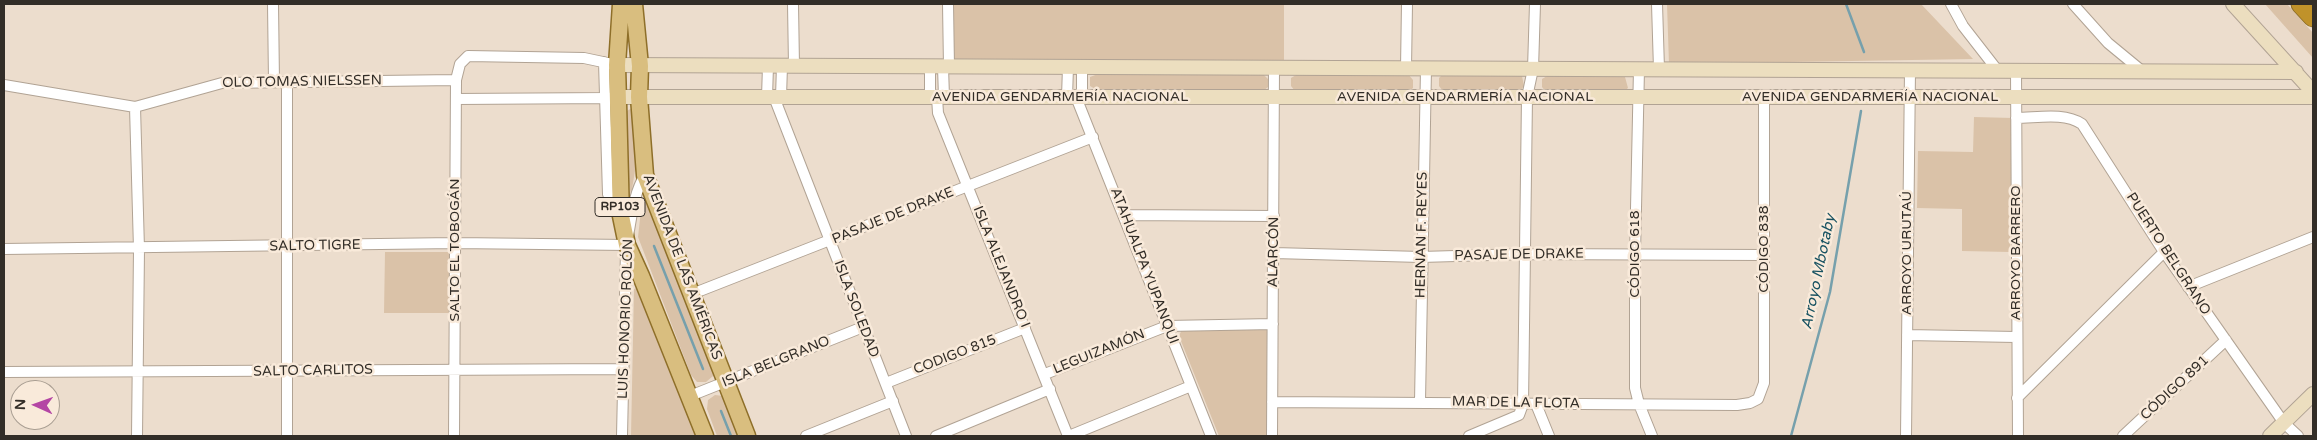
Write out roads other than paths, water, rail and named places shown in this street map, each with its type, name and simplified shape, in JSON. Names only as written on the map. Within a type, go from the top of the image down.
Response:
[{"type":"highway","points":[[2301,4],[2313,17]]},
{"type":"main road","name":"AVENIDA DE LAS AMÉRICAS","points":[[621,4],[610,64],[610,98],[626,245],[705,436]]},
{"type":"main road","name":"AVENIDA DE LAS AMÉRICAS","points":[[634,4],[640,66],[639,97],[646,175],[747,436]]},
{"type":"street","points":[[273,4],[274,82]]},
{"type":"street","points":[[774,97],[793,4]]},
{"type":"street","points":[[941,67],[948,4]]},
{"type":"street","points":[[1406,4],[1406,68]]},
{"type":"street","points":[[1469,436],[1519,415],[1523,404],[1527,97],[1533,69],[1535,4]]},
{"type":"street","points":[[1657,4],[1659,69]]},
{"type":"street","points":[[1951,4],[1963,26],[1998,71]]},
{"type":"street","points":[[2073,4],[2108,43],[2142,71]]},
{"type":"street","points":[[2233,4],[2313,92]]},
{"type":"street","name":"SALTO EL TOBOGÁN","points":[[454,436],[456,80],[460,64],[468,56],[584,58],[610,64]]},
{"type":"street","name":"AVENIDA GENDARMERÍA NACIONAL","points":[[610,64],[640,66],[2296,72]]},
{"type":"street","name":"ISLA ALEJANDRO I","points":[[941,67],[937,97],[938,113],[1069,436]]},
{"type":"street","points":[[1068,67],[1075,97]]},
{"type":"street","points":[[1075,97],[1082,67]]},
{"type":"street","name":"ALARCÓN","points":[[1272,436],[1274,68]]},
{"type":"street","name":"HERNAN F. REYES","points":[[1420,402],[1421,257],[1426,68]]},
{"type":"street","name":"CÓDIGO 618","points":[[1639,69],[1635,255],[1635,388],[1639,404],[1652,436]]},
{"type":"street","name":"ARROYO URUTAÚ","points":[[1906,436],[1908,97],[1910,70]]},
{"type":"street","name":"ARROYO BARRERO","points":[[2016,71],[2018,436]]},
{"type":"street","name":"OLO TOMAS NIELSSEN","points":[[4,85],[135,107],[222,83],[456,80]]},
{"type":"street","points":[[287,82],[287,436]]},
{"type":"street","name":"ISLA SOLEDAD","points":[[774,97],[906,436]]},
{"type":"street","name":"ATAHUALPA YUPANQUI","points":[[1075,97],[1093,137],[1210,436]]},
{"type":"street","name":"CÓDIGO 838","points":[[1758,399],[1764,383],[1764,97]]},
{"type":"street","name":"AVENIDA GENDARMERÍA NACIONAL","points":[[610,98],[2313,97]]},
{"type":"street","points":[[456,99],[610,98]]},
{"type":"street","points":[[135,107],[139,249],[137,436]]},
{"type":"street","name":"PUERTO BELGRANO","points":[[2016,118],[2060,117],[2074,119],[2082,124],[2188,287],[2284,423],[2298,436]]},
{"type":"street","name":"PASAJE DE DRAKE","points":[[692,294],[1093,137]]},
{"type":"street","name":"LUIS HONORIO ROLÓN","points":[[625,222],[639,185],[646,175]]},
{"type":"street","points":[[1124,215],[1274,216]]},
{"type":"street","points":[[2188,287],[2313,237]]},
{"type":"street","name":"SALTO TIGRE","points":[[4,249],[139,249],[455,243],[626,245]]},
{"type":"street","name":"LUIS HONORIO ROLÓN","points":[[622,436],[626,245]]},
{"type":"street","points":[[2017,398],[2164,252]]},
{"type":"street","name":"PASAJE DE DRAKE","points":[[1274,253],[1421,257],[1525,254],[1764,255]]},
{"type":"street","name":"LEGUIZAMÓN","points":[[1044,374],[1167,326],[1273,324]]},
{"type":"street","name":"ISLA BELGRANO","points":[[690,396],[863,326]]},
{"type":"street","name":"CODIGO 815","points":[[886,383],[1026,328]]},
{"type":"street","points":[[1907,335],[2016,337]]},
{"type":"street","name":"CÓDIGO 891","points":[[2123,436],[2226,340]]},
{"type":"street","name":"SALTO CARLITOS","points":[[4,372],[623,369]]},
{"type":"street","points":[[1069,436],[1191,386]]},
{"type":"street","points":[[936,436],[1050,389]]},
{"type":"street","points":[[2270,436],[2313,394]]},
{"type":"street","name":"MAR DE LA FLOTA","points":[[1272,402],[1737,405],[1750,403],[1758,399]]},
{"type":"street","points":[[806,436],[892,401]]},
{"type":"street","points":[[1536,404],[1549,436]]},
{"type":"waterway","name":"Arroyo Mbotaby","points":[[1846,4],[1864,52]]},
{"type":"waterway","name":"Arroyo Mbotaby","points":[[1791,436],[1830,292],[1861,111]]},
{"type":"waterway","points":[[654,246],[703,369]]},
{"type":"waterway","points":[[721,411],[731,436]]}]
